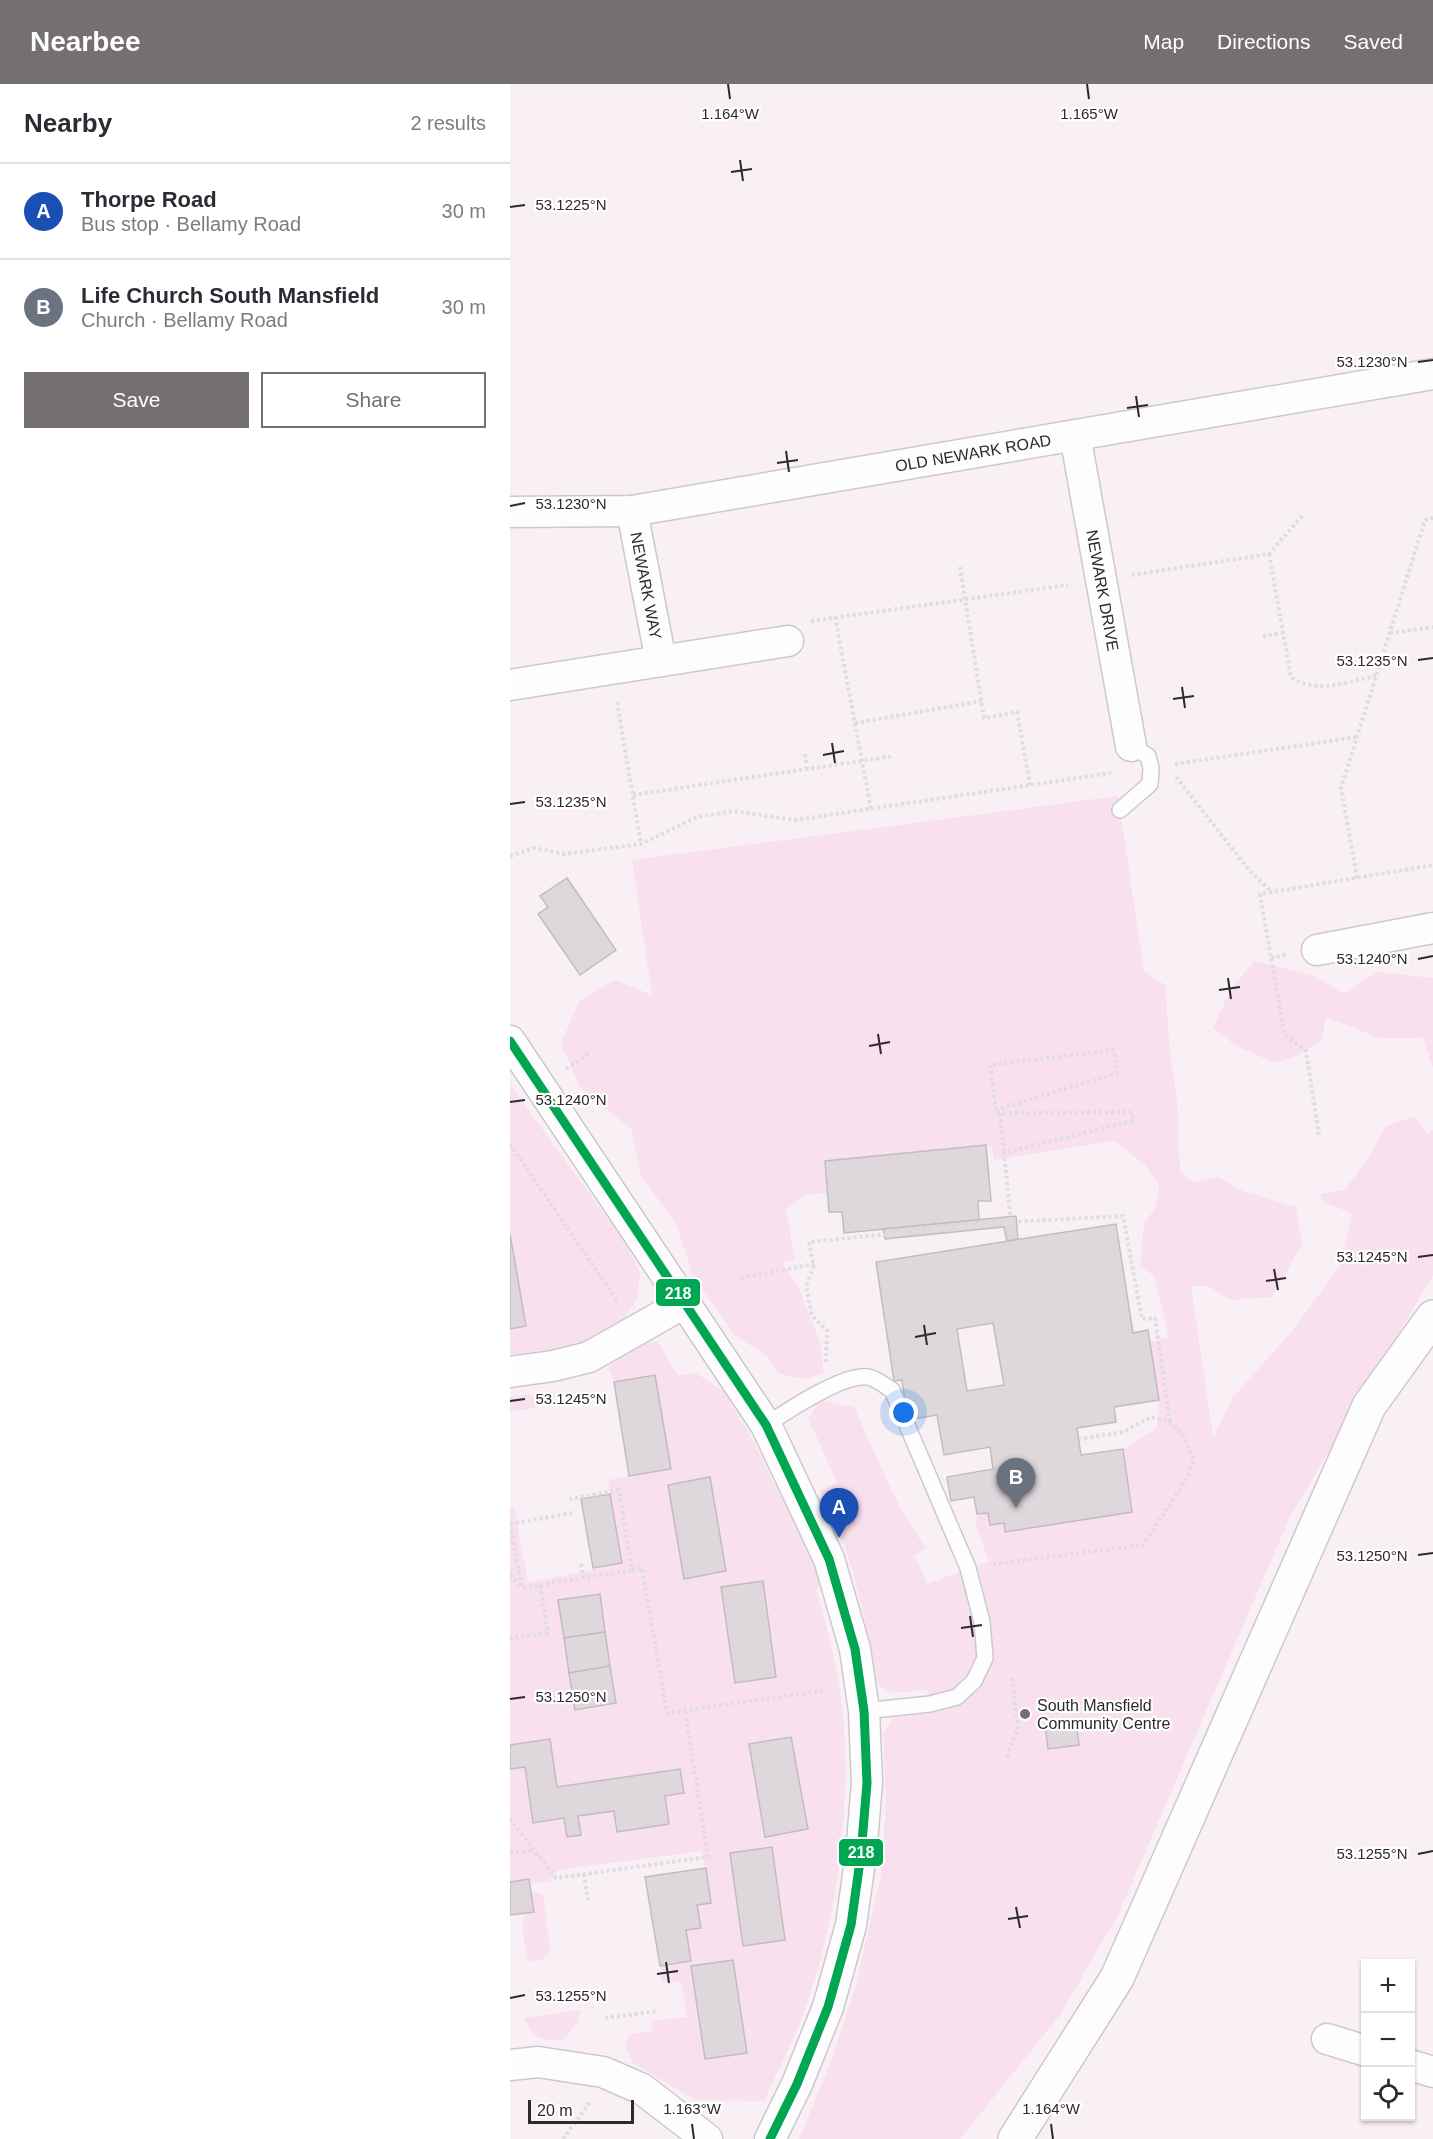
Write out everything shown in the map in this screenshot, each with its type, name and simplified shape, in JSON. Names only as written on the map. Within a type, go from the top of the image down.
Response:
[{"type":"main road","points":[[1014,2138],[1117,1978],[1369,1406],[1433,1317]]},
{"type":"street","name":"OLD NEWARK ROAD","points":[[510,512],[632,511],[1433,374]]},
{"type":"street","name":"NEWARK DRIVE","points":[[1075,435],[1131,746]]},
{"type":"street","name":"NEWARK WAY","points":[[632,511],[661,661]]},
{"type":"street","points":[[510,685],[661,661],[797,631]]},
{"type":"street","points":[[1317,950],[1433,928]]},
{"type":"street","points":[[510,1041],[766,1425],[829,1559],[855,1649],[864,1711],[867,1783],[861,1854],[851,1925],[828,2007],[797,2084],[770,2139]]},
{"type":"street","points":[[510,1372],[553,1366],[589,1357],[686,1302]]},
{"type":"street","points":[[1327,2039],[1361,2050]]},
{"type":"street","points":[[510,2065],[538,2062],[603,2072],[642,2089],[707,2139]]},
{"type":"street","points":[[1415,2067],[1433,2072]]},
{"type":"lane","points":[[1120,810],[1150,784],[1158,766],[1148,756],[1131,746]]},
{"type":"lane","points":[[766,1425],[851,1377],[870,1377],[892,1390],[968,1568],[982,1622],[985,1658],[974,1681],[957,1697],[930,1704],[864,1711]]},
{"type":"path","points":[[797,631],[835,617],[1269,554],[1302,516]]},
{"type":"path","points":[[1357,878],[1341,788],[1425,519],[1433,518]]},
{"type":"path","points":[[1269,554],[1291,677],[1300,684],[1317,687],[1376,676]]},
{"type":"path","points":[[960,567],[984,718],[1017,712],[1030,785]]},
{"type":"path","points":[[835,617],[871,809]]},
{"type":"path","points":[[1390,633],[1433,627]]},
{"type":"path","points":[[1263,636],[1283,633]]},
{"type":"path","points":[[611,669],[641,844]]},
{"type":"path","points":[[855,723],[982,701]]},
{"type":"path","points":[[1021,733],[1029,731]]},
{"type":"path","points":[[510,856],[534,848],[564,854],[641,844],[697,817],[733,811],[795,820],[1357,737]]},
{"type":"path","points":[[805,754],[807,769]]},
{"type":"path","points":[[633,795],[894,756]]},
{"type":"path","points":[[1158,766],[1271,892]]},
{"type":"path","points":[[996,1110],[1117,1073],[1114,1050],[990,1065],[996,1113],[1132,1112],[1133,1121],[1004,1153]]},
{"type":"path","points":[[566,1069],[588,1054]]},
{"type":"path","points":[[1000,1113],[1011,1222]]},
{"type":"path","points":[[510,1144],[620,1306]]},
{"type":"path","points":[[837,1384],[825,1360],[827,1330],[812,1316],[806,1286],[814,1264],[809,1242],[1011,1222],[1123,1216],[1142,1319],[1155,1318],[1170,1422],[1185,1438],[1194,1460],[1186,1480],[1143,1545],[968,1568]]},
{"type":"path","points":[[741,1278],[814,1264]]},
{"type":"path","points":[[1079,1439],[1123,1431],[1151,1418],[1170,1422]]},
{"type":"path","points":[[570,1499],[619,1490],[632,1570]]},
{"type":"path","points":[[522,1588],[510,1524],[572,1513]]},
{"type":"path","points":[[581,1564],[584,1577]]},
{"type":"path","points":[[522,1588],[642,1569],[668,1713],[836,1688]]},
{"type":"path","points":[[510,1575],[522,1588]]},
{"type":"path","points":[[510,1638],[548,1633],[540,1585]]},
{"type":"path","points":[[1007,1757],[1018,1727],[1012,1678]]},
{"type":"path","points":[[510,1819],[556,1878],[708,1857],[685,1710]]},
{"type":"path","points":[[510,1853],[533,1850]]},
{"type":"path","points":[[584,1874],[588,1900]]},
{"type":"path","points":[[605,2018],[658,2011]]},
{"type":"path","points":[[563,2139],[610,2075]]},
{"type":"shaded area","points":[[1118,796],[1144,971],[1165,985],[1170,1051],[1177,1100],[1180,1172],[1193,1183],[1217,1177],[1243,1191],[1296,1207],[1302,1244],[1272,1297],[1231,1300],[1208,1286],[1191,1286],[1213,1437],[1233,1397],[1293,1330],[1341,1264],[1352,1213],[1323,1202],[1320,1194],[1345,1190],[1369,1156],[1385,1127],[1414,1116],[1428,1135],[1433,1130],[1433,1275],[1289,1519],[1119,1913],[1060,2015],[960,2139],[799,2139],[831,2061],[856,1985],[881,1875],[886,1801],[883,1733],[895,1717],[931,1713],[928,1690],[891,1693],[877,1684],[861,1604],[847,1552],[820,1491],[837,1482],[808,1418],[820,1400],[854,1407],[895,1498],[925,1548],[915,1556],[927,1584],[989,1561],[976,1526],[977,1514],[988,1513],[1004,1523],[1006,1532],[1132,1512],[1123,1449],[1157,1428],[1159,1400],[1150,1342],[1169,1338],[1154,1276],[1140,1266],[1144,1223],[1156,1207],[1159,1186],[1145,1165],[1114,1141],[994,1160],[992,1147],[986,1145],[825,1164],[827,1193],[803,1195],[786,1210],[795,1260],[782,1262],[798,1286],[820,1342],[824,1373],[806,1379],[779,1374],[768,1357],[735,1335],[693,1277],[677,1226],[641,1175],[631,1129],[580,1087],[561,1044],[579,1001],[615,980],[652,995],[632,860]]},
{"type":"shaded area","points":[[1254,961],[1315,976],[1344,994],[1377,972],[1433,978],[1433,1068],[1423,1038],[1379,1038],[1326,1017],[1322,1041],[1294,1057],[1275,1063],[1235,1045],[1213,1028],[1231,989]]},
{"type":"shaded area","points":[[510,1085],[625,1242],[640,1272],[637,1300],[619,1325],[578,1345],[510,1355]]},
{"type":"shaded area","points":[[657,1341],[678,1375],[696,1373],[728,1394],[732,1406],[753,1440],[781,1498],[791,1510],[812,1548],[820,1587],[816,1589],[830,1640],[840,1692],[844,1727],[844,1805],[836,1884],[829,1923],[809,1999],[764,2101],[695,2100],[633,2063],[625,2047],[629,2034],[652,2031],[651,2021],[687,2017],[681,1981],[662,1982],[660,1966],[691,1961],[686,1930],[701,1928],[697,1905],[711,1902],[702,1851],[558,1870],[550,1881],[530,1884],[529,1879],[510,1882],[510,1508],[514,1508],[528,1582],[622,1563],[608,1480],[671,1469],[655,1375],[614,1382],[608,1367],[635,1347]]},
{"type":"shaded area","points":[[530,1394],[539,1399],[535,1408],[510,1412],[510,1397]]},
{"type":"shaded area","points":[[534,1891],[543,1895],[550,1951],[542,1960],[528,1961],[523,1925],[526,1908]]},
{"type":"shaded area","points":[[580,2010],[577,2023],[563,2040],[539,2037],[531,2030],[524,2018]]},
{"type":"building","points":[[567,878],[616,950],[580,975],[538,914],[548,907],[540,896]]},
{"type":"building","points":[[986,1145],[991,1201],[978,1201],[979,1220],[844,1233],[842,1212],[829,1212],[825,1161]]},
{"type":"building","points":[[1016,1216],[1018,1239],[1007,1241],[1004,1227],[885,1239],[883,1229]]},
{"type":"building","points":[[1116,1224],[1133,1333],[1148,1330],[1159,1400],[1114,1407],[1116,1422],[1077,1428],[1081,1455],[1123,1449],[1132,1512],[1005,1532],[1004,1523],[990,1525],[988,1513],[977,1514],[974,1497],[951,1501],[947,1477],[993,1469],[990,1447],[944,1455],[937,1415],[908,1420],[902,1380],[894,1381],[876,1262]],"holes":[[[993,1323],[1004,1385],[967,1391],[957,1329]]]},
{"type":"building","points":[[510,1234],[526,1326],[510,1329]]},
{"type":"building","points":[[655,1375],[671,1469],[629,1476],[614,1382]]},
{"type":"building","points":[[710,1477],[726,1571],[684,1579],[668,1485]]},
{"type":"building","points":[[610,1494],[622,1563],[593,1568],[581,1499]]},
{"type":"building","points":[[763,1581],[776,1677],[735,1683],[721,1587]]},
{"type":"building","points":[[600,1594],[605,1632],[564,1638],[558,1600]]},
{"type":"building","points":[[605,1632],[610,1666],[569,1673],[564,1638]]},
{"type":"building","points":[[610,1666],[616,1703],[575,1710],[569,1673]]},
{"type":"building","points":[[1076,1721],[1079,1745],[1048,1749],[1045,1725]]},
{"type":"building","points":[[791,1737],[808,1829],[765,1837],[749,1744]]},
{"type":"building","points":[[550,1739],[557,1787],[680,1769],[684,1793],[665,1796],[669,1824],[617,1832],[614,1811],[578,1816],[581,1835],[567,1837],[564,1818],[533,1823],[525,1767],[510,1769],[510,1745]]},
{"type":"building","points":[[772,1847],[785,1940],[743,1946],[730,1853]]},
{"type":"building","points":[[706,1868],[711,1903],[697,1905],[701,1928],[686,1930],[691,1961],[660,1966],[645,1877]]},
{"type":"building","points":[[529,1879],[534,1912],[510,1915],[510,1882]]},
{"type":"building","points":[[733,1960],[747,2053],[705,2059],[691,1966]]},
{"type":"transit line","name":"218","points":[[510,1041],[766,1425],[829,1559],[855,1649],[864,1711],[867,1783],[861,1854],[851,1925],[828,2007],[797,2084],[770,2139]]},
{"type":"place","name":"Life Church South Mansfield","points":[[1016,1508]]},
{"type":"place","name":"Thorpe Road","points":[[839,1538]]},
{"type":"place","name":"South Mansfield Community Centre","points":[[1025,1714]]}]
